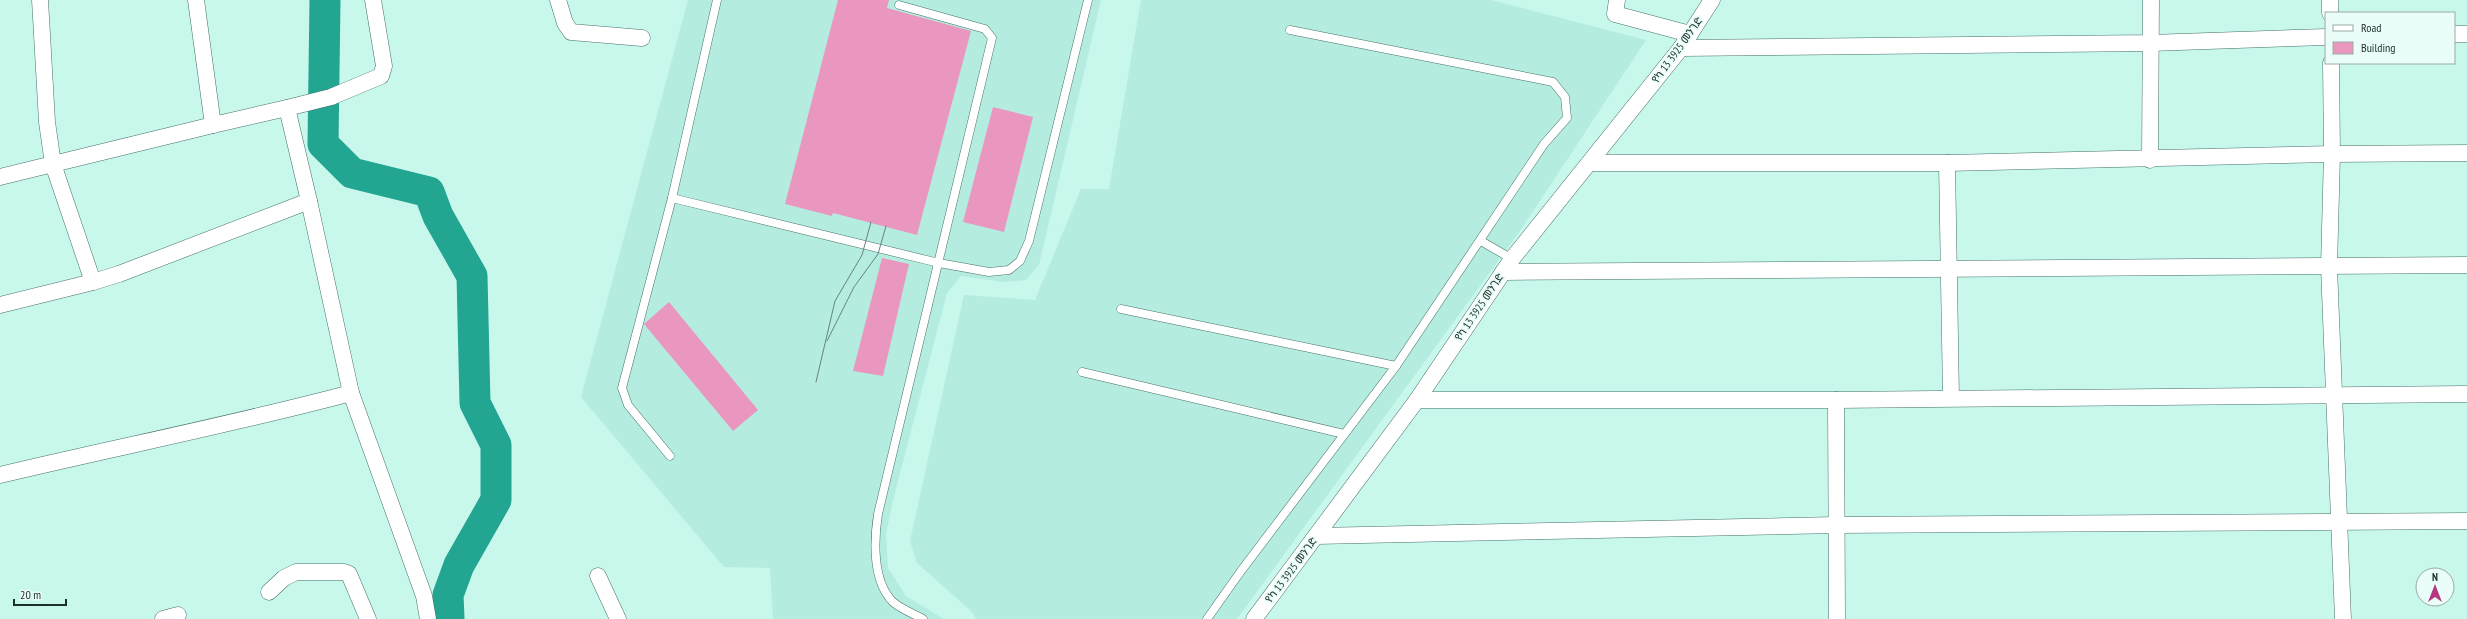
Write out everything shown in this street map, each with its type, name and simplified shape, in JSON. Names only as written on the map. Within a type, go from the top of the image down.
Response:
[{"type":"street","points":[[40,0],[47,122],[53,164],[93,282]]},
{"type":"street","points":[[196,0],[213,125]]},
{"type":"street","points":[[0,177],[324,99],[381,76],[384,66],[373,0]]},
{"type":"street","points":[[558,0],[565,23],[571,32],[642,38]]},
{"type":"street","points":[[1617,0],[1615,14],[1690,34]]},
{"type":"street","name":"የካ 13 3925 መንገድ","points":[[1254,619],[1417,400],[1507,265],[1681,48],[1712,0]]},
{"type":"street","points":[[2150,160],[2151,0]]},
{"type":"street","points":[[2330,0],[2330,12]]},
{"type":"street","points":[[2455,34],[2467,34]]},
{"type":"street","points":[[1681,48],[2150,43],[2325,37]]},
{"type":"street","points":[[2332,64],[2332,154],[2329,267],[2332,395],[2343,619]]},
{"type":"street","points":[[287,108],[351,393],[424,596],[428,619]]},
{"type":"street","points":[[1590,163],[1947,163],[2150,160],[2332,154],[2467,153]]},
{"type":"street","points":[[1947,163],[1950,398]]},
{"type":"street","points":[[0,305],[119,274],[309,202]]},
{"type":"street","points":[[1507,265],[1948,268],[2329,267],[2467,265]]},
{"type":"street","points":[[0,475],[144,440],[276,413],[351,393]]},
{"type":"street","points":[[1417,400],[1836,400],[2467,394]]},
{"type":"street","points":[[1836,400],[1837,619]]},
{"type":"street","points":[[1316,536],[1836,525],[2339,524],[2467,521]]},
{"type":"street","points":[[270,592],[284,578],[296,572],[344,572],[348,574],[368,619]]},
{"type":"street","points":[[598,576],[618,619]]},
{"type":"lane","points":[[670,456],[628,405],[622,388],[672,198],[717,0]]},
{"type":"lane","points":[[672,198],[940,263],[989,272],[1009,270],[1020,261],[1029,240],[1088,0]]},
{"type":"lane","points":[[899,5],[985,29],[992,38],[940,263],[878,514],[874,539],[876,561],[885,590],[894,603],[923,619]]},
{"type":"lane","points":[[1207,619],[1240,571],[1396,366],[1481,241],[1544,144],[1567,118],[1565,97],[1553,82],[1290,30]]},
{"type":"lane","points":[[1481,241],[1507,265]]},
{"type":"lane","points":[[1121,309],[1396,366]]},
{"type":"lane","points":[[1082,372],[1344,434]]},
{"type":"shaded area","points":[[688,0],[1101,0],[1039,265],[1026,280],[1004,282],[961,276],[947,293],[893,500],[886,534],[888,568],[906,596],[944,619],[773,619],[770,568],[724,567],[581,397]]},
{"type":"shaded area","points":[[1141,0],[1491,0],[1646,40],[1520,231],[1237,619],[976,619],[971,611],[917,563],[910,541],[964,295],[1035,300],[1081,189],[1109,189]]},
{"type":"building","points":[[838,0],[889,0],[887,8],[971,31],[917,235],[833,213],[832,216],[785,204]]},
{"type":"building","points":[[993,107],[1033,117],[1004,232],[963,222]]},
{"type":"building","points":[[882,258],[909,264],[883,376],[853,371]]},
{"type":"building","points":[[669,302],[758,410],[733,431],[644,324]]},
{"type":"waterway","points":[[325,0],[323,144],[352,173],[429,192],[438,216],[472,276],[475,403],[496,445],[496,500],[459,565],[448,595],[449,619]]},
{"type":"tram line","points":[[816,382],[835,301],[862,255],[871,222]]},
{"type":"tram line","points":[[827,341],[854,287],[878,254],[886,226]]}]
